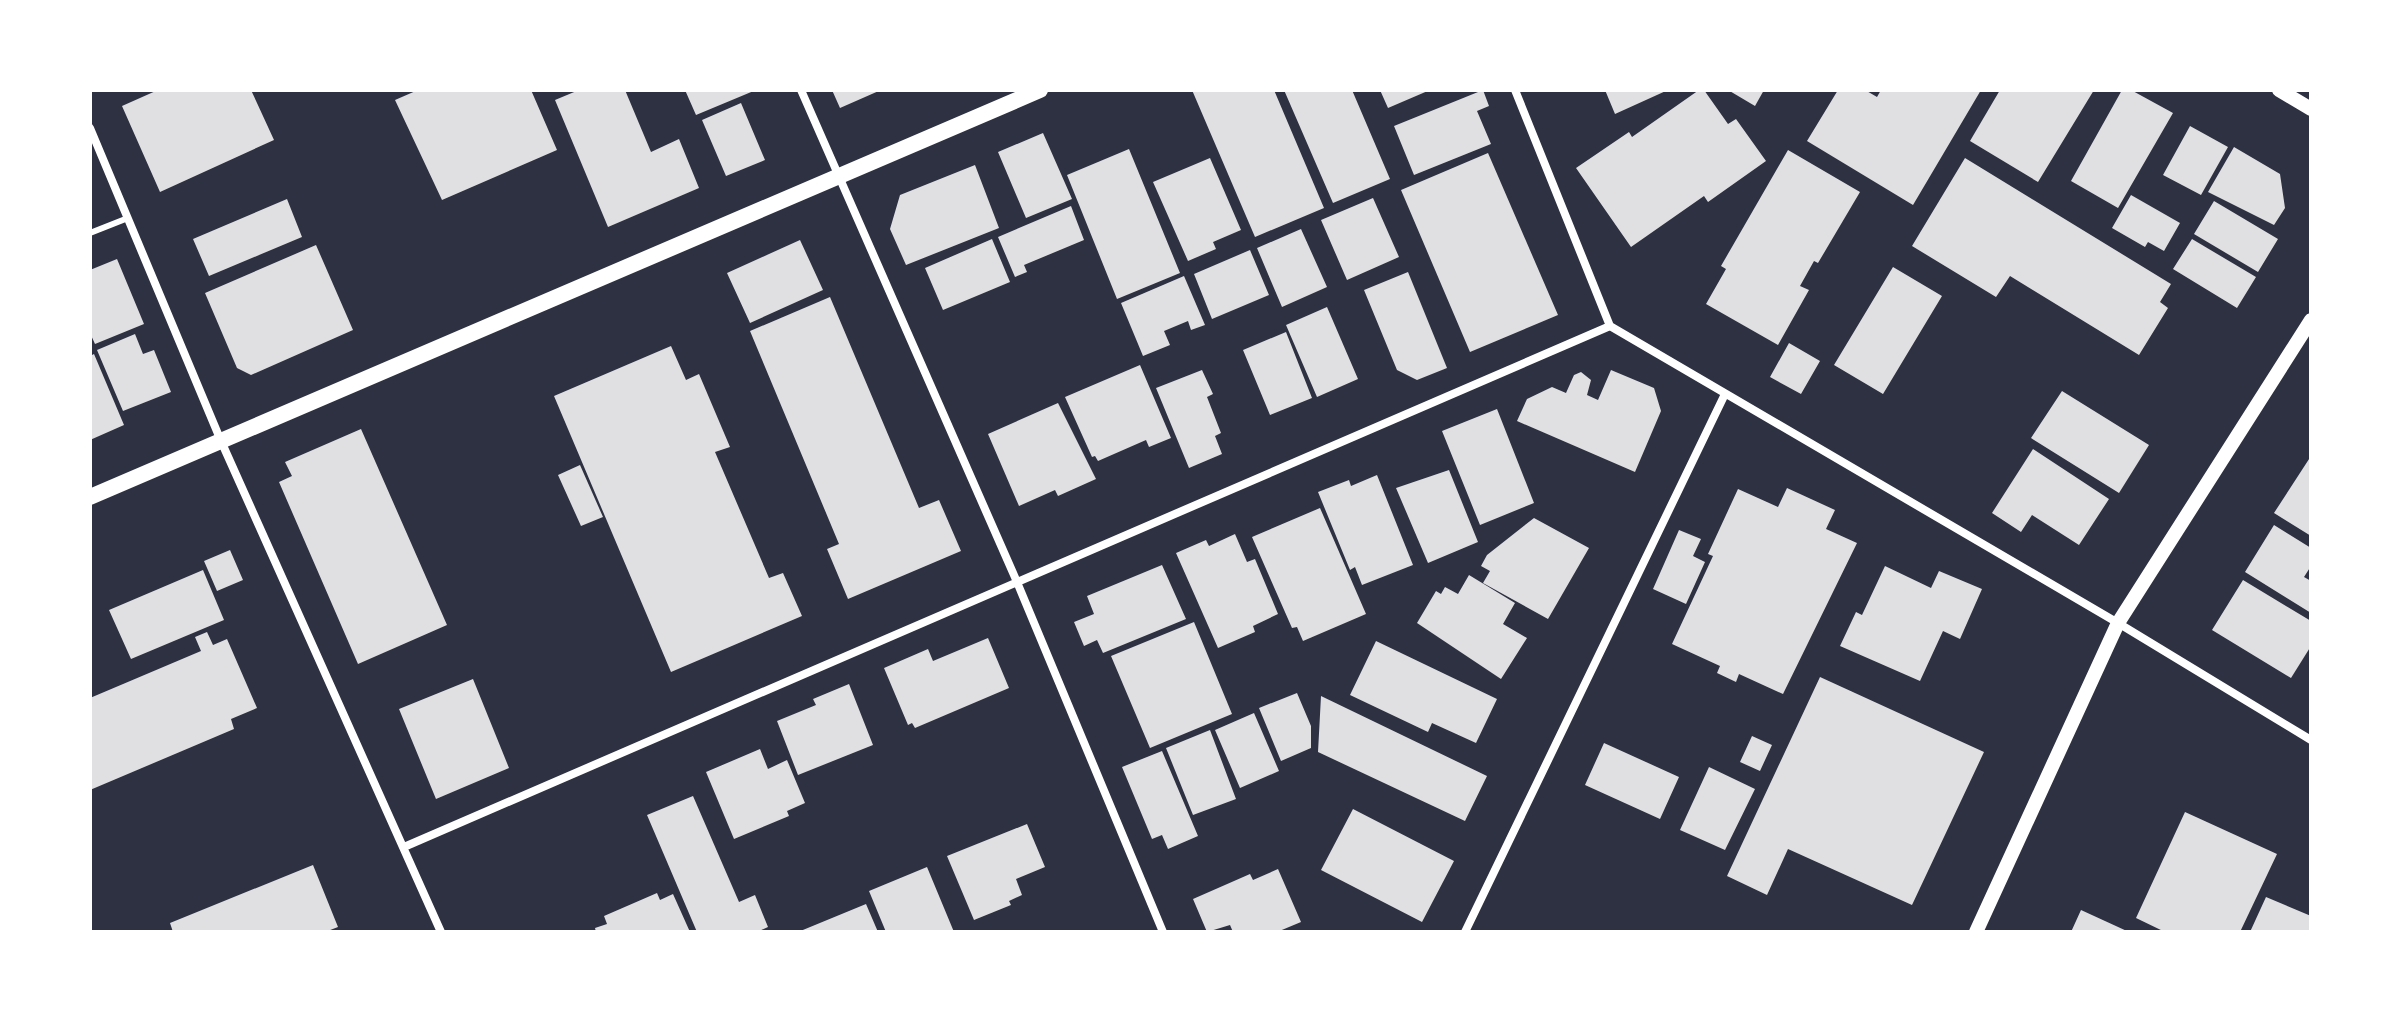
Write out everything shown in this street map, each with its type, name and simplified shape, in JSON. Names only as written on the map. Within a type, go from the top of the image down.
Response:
[{"type":"main road","points":[[90,497],[1040,90]]},
{"type":"street","points":[[801,90],[1017,582],[1163,932]]},
{"type":"street","points":[[1515,90],[1610,326],[2118,623],[2311,740]]},
{"type":"street","points":[[2279,90],[2311,109]]},
{"type":"street","points":[[90,128],[221,441],[441,932]]},
{"type":"street","points":[[1976,932],[2118,623],[2311,320]]},
{"type":"street","points":[[404,847],[1610,326]]},
{"type":"street","points":[[1465,932],[1725,394]]},
{"type":"lane","points":[[90,233],[128,218]]},
{"type":"building","points":[[158,90],[251,90],[274,140],[160,192],[122,106]]},
{"type":"building","points":[[418,90],[531,90],[557,150],[442,200],[395,100]]},
{"type":"building","points":[[579,90],[625,90],[651,152],[679,139],[699,188],[608,227],[555,100]]},
{"type":"building","points":[[685,90],[756,90],[696,115]]},
{"type":"building","points":[[832,90],[881,90],[840,108]]},
{"type":"building","points":[[1192,90],[1274,90],[1324,208],[1255,237]]},
{"type":"building","points":[[1284,90],[1352,90],[1390,179],[1333,203]]},
{"type":"building","points":[[1380,90],[1430,90],[1388,108]]},
{"type":"building","points":[[1483,90],[1489,106],[1477,111],[1491,144],[1414,175],[1394,126]]},
{"type":"building","points":[[1605,90],[1668,90],[1615,114]]},
{"type":"building","points":[[1699,90],[1704,90],[1728,124],[1736,119],[1766,161],[1708,202],[1704,196],[1631,247],[1576,168],[1629,132],[1632,137]]},
{"type":"building","points":[[1728,90],[1764,90],[1755,106]]},
{"type":"building","points":[[1838,90],[1865,90],[1877,97],[1881,90],[1981,90],[1913,205],[1807,141]]},
{"type":"building","points":[[2000,90],[2094,90],[2038,182],[1970,141]]},
{"type":"building","points":[[2122,90],[2131,90],[2173,113],[2118,208],[2071,181]]},
{"type":"building","points":[[741,103],[765,160],[726,176],[702,120]]},
{"type":"building","points":[[2190,126],[2228,147],[2201,195],[2163,175]]},
{"type":"building","points":[[1043,133],[1072,199],[1026,218],[998,152]]},
{"type":"building","points":[[2234,147],[2280,174],[2285,208],[2274,225],[2208,192]]},
{"type":"building","points":[[1129,149],[1180,273],[1117,299],[1067,175]]},
{"type":"building","points":[[1788,150],[1860,192],[1818,263],[1814,261],[1800,286],[1809,290],[1778,345],[1706,304],[1726,269],[1721,266]]},
{"type":"building","points":[[1488,153],[1558,315],[1470,352],[1401,190]]},
{"type":"building","points":[[1210,158],[1241,230],[1213,242],[1216,249],[1188,261],[1153,182]]},
{"type":"building","points":[[1965,158],[2171,284],[2160,302],[2168,308],[2139,355],[2010,276],[1996,297],[1912,246]]},
{"type":"building","points":[[975,165],[999,228],[906,265],[890,229],[900,195]]},
{"type":"building","points":[[2131,195],[2180,223],[2164,251],[2148,242],[2145,247],[2112,228]]},
{"type":"building","points":[[1373,198],[1399,257],[1347,280],[1321,220]]},
{"type":"building","points":[[287,199],[302,237],[209,276],[193,239]]},
{"type":"building","points":[[2214,201],[2278,239],[2258,272],[2194,234]]},
{"type":"building","points":[[1071,206],[1084,240],[1024,265],[1027,272],[1015,277],[998,237]]},
{"type":"building","points":[[1301,229],[1327,287],[1282,307],[1257,248]]},
{"type":"building","points":[[992,239],[1010,282],[943,310],[925,268]]},
{"type":"building","points":[[2192,239],[2256,277],[2237,308],[2173,269]]},
{"type":"building","points":[[800,240],[823,290],[750,323],[727,273]]},
{"type":"building","points":[[316,245],[353,330],[251,375],[237,368],[205,293]]},
{"type":"building","points":[[1250,250],[1269,295],[1212,319],[1194,274]]},
{"type":"building","points":[[117,259],[144,324],[95,344],[90,333],[90,270]]},
{"type":"building","points":[[1893,267],[1942,296],[1883,394],[1834,365]]},
{"type":"building","points":[[1408,272],[1447,368],[1417,380],[1397,370],[1364,290]]},
{"type":"building","points":[[1184,276],[1205,325],[1191,330],[1188,321],[1164,331],[1170,345],[1143,356],[1121,303]]},
{"type":"building","points":[[830,297],[919,508],[939,500],[961,551],[848,599],[827,549],[839,544],[750,331]]},
{"type":"building","points":[[1327,307],[1358,379],[1317,397],[1286,325]]},
{"type":"building","points":[[1286,332],[1312,398],[1270,415],[1243,350]]},
{"type":"building","points":[[135,334],[143,354],[154,350],[171,392],[123,411],[97,350]]},
{"type":"building","points":[[1789,343],[1820,361],[1801,394],[1770,377]]},
{"type":"building","points":[[671,346],[686,380],[699,374],[730,447],[715,452],[769,578],[783,573],[802,616],[671,672],[554,396]]},
{"type":"building","points":[[94,354],[124,425],[90,440],[90,356]]},
{"type":"building","points":[[1140,365],[1171,438],[1149,447],[1146,440],[1098,461],[1095,456],[1092,457],[1065,397]]},
{"type":"building","points":[[1202,370],[1213,394],[1207,397],[1221,433],[1215,436],[1222,454],[1189,468],[1156,388]]},
{"type":"building","points":[[1611,370],[1654,388],[1661,411],[1635,472],[1517,421],[1527,399],[1552,387],[1566,393],[1574,375],[1581,372],[1591,380],[1587,395],[1598,400]]},
{"type":"building","points":[[2062,391],[2149,445],[2119,493],[2031,438]]},
{"type":"building","points":[[1058,403],[1096,479],[1058,496],[1055,490],[1019,506],[988,434]]},
{"type":"building","points":[[1497,409],[1534,503],[1480,525],[1442,431]]},
{"type":"building","points":[[361,429],[447,625],[358,664],[279,482],[292,476],[285,462]]},
{"type":"building","points":[[2033,449],[2109,499],[2079,545],[2032,515],[2021,532],[1992,513]]},
{"type":"building","points":[[2311,456],[2311,536],[2274,513]]},
{"type":"building","points":[[580,465],[603,517],[581,526],[558,475]]},
{"type":"building","points":[[1449,470],[1478,542],[1428,563],[1396,488]]},
{"type":"building","points":[[1377,475],[1413,565],[1362,585],[1355,567],[1350,570],[1318,492],[1349,480],[1351,486]]},
{"type":"building","points":[[1787,488],[1835,510],[1826,529],[1857,543],[1783,694],[1739,674],[1736,682],[1717,673],[1720,666],[1672,644],[1713,556],[1708,554],[1738,489],[1778,507]]},
{"type":"building","points":[[1320,508],[1366,614],[1303,641],[1297,627],[1292,628],[1252,537]]},
{"type":"building","points":[[1534,518],[1589,548],[1548,619],[1483,583],[1490,571],[1481,566],[1487,555]]},
{"type":"building","points":[[2274,525],[2311,548],[2311,566],[2304,577],[2311,581],[2311,613],[2245,572]]},
{"type":"building","points":[[1679,530],[1701,539],[1693,556],[1705,562],[1686,604],[1653,589]]},
{"type":"building","points":[[1235,534],[1247,562],[1255,559],[1278,614],[1253,626],[1255,632],[1218,648],[1176,553],[1206,540],[1209,546]]},
{"type":"building","points":[[230,550],[243,580],[217,591],[204,561]]},
{"type":"building","points":[[1162,565],[1186,619],[1103,653],[1097,640],[1084,646],[1074,622],[1094,614],[1087,596]]},
{"type":"building","points":[[1885,566],[1931,588],[1939,571],[1982,589],[1960,639],[1943,631],[1920,681],[1840,646],[1856,612],[1862,615]]},
{"type":"building","points":[[203,570],[224,620],[131,659],[109,610]]},
{"type":"building","points":[[1469,575],[1515,603],[1503,624],[1527,638],[1501,679],[1417,623],[1436,591],[1441,594],[1445,587],[1458,594]]},
{"type":"building","points":[[2243,580],[2311,621],[2311,646],[2291,678],[2212,630]]},
{"type":"building","points":[[1194,622],[1232,714],[1150,748],[1111,656]]},
{"type":"building","points":[[207,632],[213,645],[227,639],[257,708],[231,719],[234,729],[90,790],[90,698],[201,651],[195,637]]},
{"type":"building","points":[[988,638],[1009,688],[915,728],[912,723],[908,725],[884,668],[928,649],[933,661]]},
{"type":"building","points":[[1376,641],[1497,699],[1476,743],[1432,723],[1428,732],[1350,695]]},
{"type":"building","points":[[1820,677],[1984,752],[1912,905],[1788,849],[1767,895],[1727,876]]},
{"type":"building","points":[[473,679],[509,768],[436,799],[399,709]]},
{"type":"building","points":[[849,684],[873,745],[798,775],[777,721],[816,705],[813,699]]},
{"type":"building","points":[[1297,693],[1311,726],[1311,748],[1281,761],[1259,708]]},
{"type":"building","points":[[1321,696],[1487,776],[1465,821],[1318,752]]},
{"type":"building","points":[[1254,713],[1279,771],[1240,788],[1215,730]]},
{"type":"building","points":[[1210,730],[1236,799],[1193,815],[1166,748]]},
{"type":"building","points":[[1752,736],[1772,745],[1760,771],[1740,762]]},
{"type":"building","points":[[1604,743],[1679,777],[1660,819],[1585,785]]},
{"type":"building","points":[[760,749],[768,769],[787,760],[805,803],[787,811],[789,816],[734,839],[706,772]]},
{"type":"building","points":[[1162,751],[1198,836],[1168,849],[1162,835],[1152,839],[1122,767]]},
{"type":"building","points":[[1709,767],[1755,789],[1725,850],[1680,830]]},
{"type":"building","points":[[693,796],[739,902],[755,895],[768,927],[757,932],[697,932],[647,815]]},
{"type":"building","points":[[1353,809],[1454,861],[1422,922],[1321,870]]},
{"type":"building","points":[[2185,812],[2277,854],[2240,932],[2165,932],[2136,918]]},
{"type":"building","points":[[1027,824],[1045,867],[1016,879],[1022,895],[1009,901],[1011,905],[974,920],[947,856]]},
{"type":"building","points":[[313,865],[338,927],[325,932],[173,932],[170,923]]},
{"type":"building","points":[[927,867],[954,932],[886,932],[869,891]]},
{"type":"building","points":[[1278,869],[1301,922],[1277,932],[1233,932],[1230,925],[1207,932],[1193,899],[1250,874],[1253,880]]},
{"type":"building","points":[[657,893],[660,900],[673,894],[690,932],[596,932],[595,928],[607,924],[604,916]]},
{"type":"building","points":[[2266,897],[2311,916],[2311,932],[2250,932]]},
{"type":"building","points":[[866,904],[878,932],[798,932]]},
{"type":"building","points":[[2081,910],[2129,932],[2071,932]]}]
